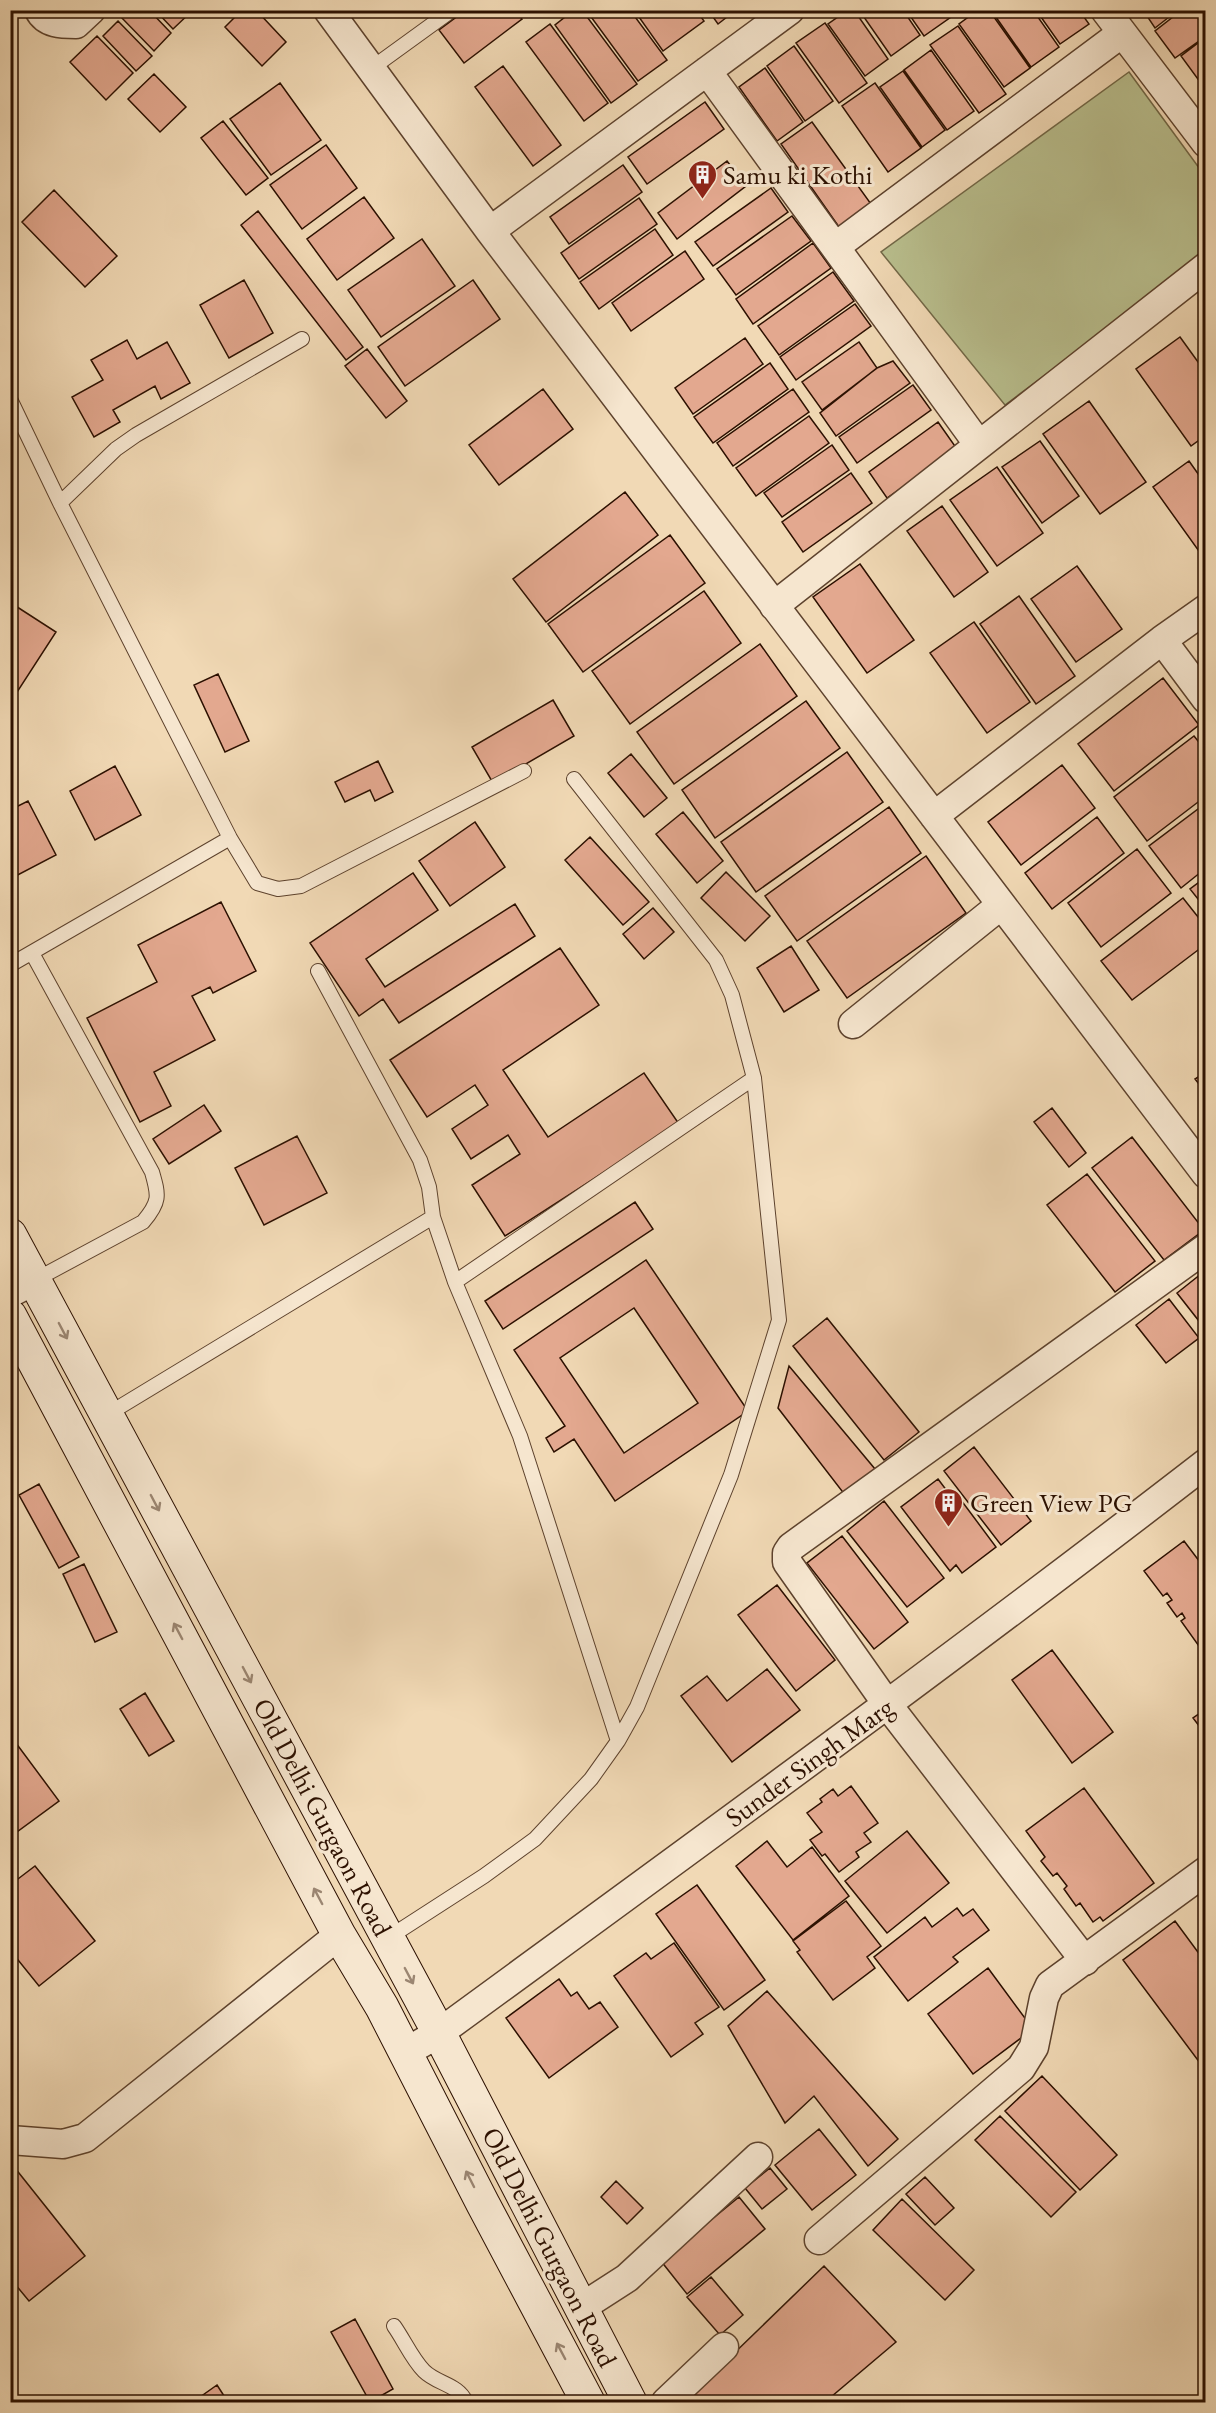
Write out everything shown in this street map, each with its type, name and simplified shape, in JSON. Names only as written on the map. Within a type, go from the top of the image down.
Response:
[{"type":"main road","name":"Old Delhi Gurgaon Road","points":[[10,1235],[23,1286],[108,1414],[439,2033],[630,2403]]},
{"type":"main road","name":"Old Delhi Gurgaon Road","points":[[10,1316],[339,1935],[406,2052],[588,2403]]},
{"type":"street","points":[[39,10],[41,15],[58,24],[76,24],[91,10]]},
{"type":"street","points":[[328,10],[490,231],[1206,1174]]},
{"type":"street","points":[[490,231],[790,10]]},
{"type":"street","points":[[835,247],[1113,22],[1206,143]]},
{"type":"street","points":[[707,71],[979,445]]},
{"type":"street","points":[[774,606],[1206,267]]},
{"type":"street","points":[[934,816],[1162,640],[1206,609]]},
{"type":"street","points":[[1162,640],[1206,699]]},
{"type":"street","points":[[853,1024],[1002,905]]},
{"type":"street","points":[[1085,1961],[887,1704],[787,1562],[787,1553],[801,1540],[1206,1248]]},
{"type":"street","name":"Sunder Singh Marg","points":[[406,2052],[439,2033],[1046,1587],[1206,1463]]},
{"type":"street","points":[[819,2240],[1021,2068],[1034,2047],[1044,1998],[1050,1985],[1206,1871]]},
{"type":"street","points":[[10,2139],[63,2144],[85,2138],[339,1935]]},
{"type":"street","points":[[582,2307],[627,2278],[758,2157]]},
{"type":"street","points":[[666,2403],[724,2347]]},
{"type":"lane","points":[[372,68],[452,10]]},
{"type":"lane","points":[[60,503],[116,449],[136,435],[302,339]]},
{"type":"lane","points":[[10,399],[60,503],[230,838],[257,883],[278,890],[301,886],[524,771]]},
{"type":"lane","points":[[388,1938],[484,1876],[536,1839],[591,1779],[618,1741],[637,1707],[731,1475],[780,1320],[754,1078],[732,995],[716,960],[574,779]]},
{"type":"lane","points":[[10,964],[230,838]]},
{"type":"lane","points":[[23,1286],[143,1222],[153,1210],[159,1194],[152,1172],[32,953]]},
{"type":"lane","points":[[318,971],[420,1160],[429,1187],[433,1217],[455,1282],[519,1436],[618,1741]]},
{"type":"lane","points":[[455,1282],[754,1078]]},
{"type":"lane","points":[[108,1414],[433,1217]]},
{"type":"lane","points":[[394,2326],[425,2372],[449,2384],[463,2395],[466,2403]]},
{"type":"green space","points":[[1129,72],[1205,176],[1205,256],[1005,405],[881,252]]},
{"type":"building","points":[[123,10],[149,10],[171,33],[154,51],[119,15]]},
{"type":"building","points":[[155,10],[192,10],[192,11],[173,29]]},
{"type":"building","points":[[242,10],[256,10],[286,42],[262,66],[225,27]]},
{"type":"building","points":[[466,10],[515,10],[522,19],[464,63],[439,30]]},
{"type":"building","points":[[574,10],[582,10],[637,84],[611,103],[555,25]]},
{"type":"building","points":[[586,10],[630,10],[667,60],[638,81]]},
{"type":"building","points":[[634,10],[696,10],[704,21],[663,51]]},
{"type":"building","points":[[708,10],[736,10],[718,24]]},
{"type":"building","points":[[848,10],[854,10],[888,59],[865,76],[828,24]]},
{"type":"building","points":[[859,10],[903,10],[920,35],[891,56]]},
{"type":"building","points":[[906,10],[946,10],[951,17],[924,36]]},
{"type":"building","points":[[978,10],[989,10],[1030,68],[1004,87],[959,24]]},
{"type":"building","points":[[991,10],[1033,10],[1059,47],[1031,67]]},
{"type":"building","points":[[1036,10],[1079,10],[1089,24],[1060,44]]},
{"type":"building","points":[[1143,10],[1178,10],[1155,28]]},
{"type":"building","points":[[1182,10],[1206,10],[1206,36],[1175,58],[1155,31]]},
{"type":"building","points":[[118,21],[152,56],[136,71],[103,36]]},
{"type":"building","points":[[825,23],[867,83],[839,103],[796,43]]},
{"type":"building","points":[[550,24],[608,103],[584,121],[526,42]]},
{"type":"building","points":[[958,26],[1006,94],[979,113],[930,45]]},
{"type":"building","points":[[97,36],[133,73],[106,100],[70,62]]},
{"type":"building","points":[[1206,37],[1206,84],[1203,86],[1181,56]]},
{"type":"building","points":[[794,46],[833,101],[805,121],[767,66]]},
{"type":"building","points":[[931,50],[974,111],[947,130],[904,70]]},
{"type":"building","points":[[503,66],[561,145],[533,166],[475,87]]},
{"type":"building","points":[[765,68],[803,122],[777,141],[739,87]]},
{"type":"building","points":[[903,71],[945,130],[922,147],[880,87]]},
{"type":"building","points":[[154,74],[186,107],[160,132],[128,99]]},
{"type":"building","points":[[280,83],[321,140],[271,175],[230,119]]},
{"type":"building","points":[[875,83],[921,148],[888,172],[842,106]]},
{"type":"building","points":[[705,102],[724,129],[647,184],[628,157]]},
{"type":"building","points":[[223,121],[268,178],[246,195],[201,138]]},
{"type":"building","points":[[812,122],[871,204],[839,227],[781,144]]},
{"type":"building","points":[[326,145],[357,188],[302,229],[270,185]]},
{"type":"building","name":"Samu ki Kothi","points":[[727,161],[746,186],[677,239],[658,213]]},
{"type":"building","points":[[623,165],[642,192],[569,244],[550,217]]},
{"type":"building","points":[[771,188],[788,212],[713,266],[695,242]]},
{"type":"building","points":[[54,190],[117,256],[85,287],[22,222]]},
{"type":"building","points":[[364,197],[394,238],[337,280],[307,239]]},
{"type":"building","points":[[639,198],[657,224],[579,279],[561,253]]},
{"type":"building","points":[[258,211],[363,347],[346,360],[241,225]]},
{"type":"building","points":[[792,216],[811,241],[736,295],[717,269]]},
{"type":"building","points":[[655,229],[673,255],[599,309],[580,282]]},
{"type":"building","points":[[422,239],[455,286],[381,337],[348,290]]},
{"type":"building","points":[[813,243],[831,268],[753,324],[736,299]]},
{"type":"building","points":[[685,251],[704,279],[631,331],[612,303]]},
{"type":"building","points":[[833,272],[854,301],[779,355],[758,326]]},
{"type":"building","points":[[244,280],[273,333],[229,358],[200,305]]},
{"type":"building","points":[[473,280],[500,319],[405,386],[378,347]]},
{"type":"building","points":[[855,304],[871,326],[796,380],[780,357]]},
{"type":"building","points":[[1180,337],[1206,373],[1206,435],[1191,446],[1136,369]]},
{"type":"building","points":[[745,338],[763,364],[693,414],[675,388]]},
{"type":"building","points":[[127,340],[137,359],[167,342],[190,383],[161,399],[155,386],[113,410],[120,422],[94,437],[72,397],[103,380],[91,360]]},
{"type":"building","points":[[859,342],[877,368],[822,410],[802,382]]},
{"type":"building","points":[[367,349],[407,401],[386,418],[345,366]]},
{"type":"building","points":[[893,361],[910,383],[836,436],[820,413],[877,368]]},
{"type":"building","points":[[770,363],[788,389],[713,443],[694,417]]},
{"type":"building","points":[[913,385],[931,410],[857,463],[839,437]]},
{"type":"building","points":[[543,389],[573,429],[499,485],[469,445]]},
{"type":"building","points":[[793,389],[809,412],[733,466],[717,443]]},
{"type":"building","points":[[1089,401],[1146,482],[1100,514],[1043,434]]},
{"type":"building","points":[[809,416],[829,443],[756,496],[736,468]]},
{"type":"building","points":[[938,422],[957,449],[887,498],[869,472]]},
{"type":"building","points":[[1040,441],[1079,496],[1042,523],[1002,467]]},
{"type":"building","points":[[832,445],[849,470],[782,517],[764,493]]},
{"type":"building","points":[[1189,461],[1206,485],[1206,561],[1153,487]]},
{"type":"building","points":[[997,467],[1043,533],[997,566],[950,500]]},
{"type":"building","points":[[851,473],[872,503],[803,552],[782,522]]},
{"type":"building","points":[[625,492],[658,535],[546,622],[513,579]]},
{"type":"building","points":[[942,506],[988,572],[954,597],[907,531]]},
{"type":"building","points":[[670,535],[705,583],[583,672],[548,624]]},
{"type":"building","points":[[860,564],[914,640],[867,673],[813,597]]},
{"type":"building","points":[[1077,566],[1122,629],[1076,662],[1031,599]]},
{"type":"building","points":[[704,591],[741,643],[630,724],[592,671]]},
{"type":"building","points":[[1019,596],[1075,676],[1036,704],[980,624]]},
{"type":"building","points":[[10,603],[56,632],[10,703]]},
{"type":"building","points":[[974,622],[1030,702],[987,733],[930,653]]},
{"type":"building","points":[[760,644],[797,696],[674,784],[637,732]]},
{"type":"building","points":[[218,674],[249,741],[225,752],[194,685]]},
{"type":"building","points":[[1163,678],[1199,725],[1114,791],[1078,744]]},
{"type":"building","points":[[553,700],[574,736],[493,783],[472,747]]},
{"type":"building","points":[[806,701],[840,748],[715,838],[682,790]]},
{"type":"building","points":[[1194,736],[1206,751],[1206,796],[1147,841],[1114,797]]},
{"type":"building","points":[[847,752],[883,802],[756,892],[721,842]]},
{"type":"building","points":[[631,754],[667,798],[644,817],[608,773]]},
{"type":"building","points":[[378,761],[393,792],[375,801],[370,790],[345,802],[335,782]]},
{"type":"building","points":[[1062,765],[1095,808],[1021,865],[988,822]]},
{"type":"building","points":[[115,766],[141,815],[95,840],[70,791]]},
{"type":"building","points":[[28,801],[56,855],[10,879],[10,810]]},
{"type":"building","points":[[1206,803],[1206,868],[1181,888],[1149,846]]},
{"type":"building","points":[[889,807],[921,853],[797,941],[765,896]]},
{"type":"building","points":[[683,812],[723,861],[697,883],[656,834]]},
{"type":"building","points":[[1097,817],[1124,853],[1052,909],[1025,873]]},
{"type":"building","points":[[475,822],[505,867],[450,906],[419,861]]},
{"type":"building","points":[[590,837],[649,902],[623,925],[565,860]]},
{"type":"building","points":[[1137,849],[1171,893],[1101,947],[1068,903]]},
{"type":"building","points":[[926,856],[966,913],[847,998],[807,941]]},
{"type":"building","points":[[726,872],[770,916],[745,941],[701,898]]},
{"type":"building","points":[[413,873],[438,910],[366,959],[385,987],[515,904],[535,936],[399,1023],[383,999],[359,1016],[310,943]]},
{"type":"building","points":[[1206,877],[1206,909],[1190,889]]},
{"type":"building","points":[[1183,898],[1206,927],[1206,944],[1132,1000],[1101,961]]},
{"type":"building","points":[[221,902],[256,971],[213,993],[210,987],[192,996],[215,1040],[154,1072],[171,1106],[140,1122],[87,1018],[157,982],[138,945]]},
{"type":"building","points":[[653,908],[674,932],[644,959],[623,934]]},
{"type":"building","points":[[791,946],[819,990],[784,1012],[757,968]]},
{"type":"building","points":[[560,948],[599,1005],[503,1070],[548,1137],[644,1073],[679,1124],[505,1236],[472,1185],[520,1154],[508,1135],[471,1159],[452,1129],[488,1105],[475,1085],[427,1117],[390,1060]]},
{"type":"building","points":[[1206,1072],[1206,1093],[1195,1079]]},
{"type":"building","points":[[204,1105],[221,1131],[169,1164],[153,1139]]},
{"type":"building","points":[[1052,1108],[1086,1153],[1069,1167],[1034,1122]]},
{"type":"building","points":[[297,1136],[327,1193],[264,1225],[235,1168]]},
{"type":"building","points":[[1132,1137],[1204,1230],[1164,1260],[1092,1168]]},
{"type":"building","points":[[1087,1174],[1155,1261],[1115,1292],[1047,1205]]},
{"type":"building","points":[[635,1202],[653,1229],[503,1329],[485,1301]]},
{"type":"building","points":[[646,1260],[748,1411],[615,1501],[574,1439],[554,1452],[546,1438],[565,1426],[514,1350]],"holes":[[[634,1308],[698,1403],[624,1453],[560,1358]]]},
{"type":"building","points":[[1206,1270],[1206,1330],[1177,1293]]},
{"type":"building","points":[[1169,1299],[1199,1338],[1166,1363],[1136,1325]]},
{"type":"building","points":[[827,1318],[919,1432],[884,1460],[793,1346]]},
{"type":"building","points":[[789,1366],[875,1469],[845,1495],[778,1408]]},
{"type":"building","points":[[974,1447],[1031,1521],[1001,1545],[944,1471]]},
{"type":"building","name":"Green View PG","points":[[938,1479],[950,1495],[955,1492],[996,1547],[962,1573],[956,1565],[950,1571],[901,1507]]},
{"type":"building","points":[[39,1484],[79,1557],[59,1568],[19,1495]]},
{"type":"building","points":[[884,1501],[944,1578],[907,1607],[847,1531]]},
{"type":"building","points":[[842,1536],[908,1622],[874,1649],[807,1563]]},
{"type":"building","points":[[1184,1541],[1206,1570],[1206,1656],[1181,1621],[1185,1618],[1182,1613],[1177,1617],[1167,1603],[1172,1600],[1167,1593],[1163,1596],[1144,1571]]},
{"type":"building","points":[[84,1564],[117,1632],[95,1642],[63,1574]]},
{"type":"building","points":[[777,1585],[835,1660],[796,1691],[738,1615]]},
{"type":"building","points":[[1052,1650],[1113,1732],[1072,1763],[1012,1680]]},
{"type":"building","points":[[767,1669],[800,1710],[732,1762],[681,1696],[707,1676],[727,1701]]},
{"type":"building","points":[[145,1693],[174,1741],[149,1756],[120,1709]]},
{"type":"building","points":[[1206,1709],[1206,1735],[1193,1718]]},
{"type":"building","points":[[10,1735],[59,1801],[10,1837]]},
{"type":"building","points":[[851,1786],[878,1823],[864,1833],[871,1842],[856,1852],[859,1857],[839,1872],[825,1854],[822,1856],[810,1840],[822,1832],[807,1813],[822,1802],[820,1799],[833,1789],[838,1796]]},
{"type":"building","points":[[1084,1788],[1154,1883],[1103,1921],[1100,1917],[1093,1922],[1080,1903],[1076,1906],[1064,1889],[1067,1886],[1057,1873],[1053,1876],[1041,1861],[1045,1857],[1026,1831]]},
{"type":"building","points":[[907,1831],[949,1883],[887,1933],[845,1881]]},
{"type":"building","points":[[767,1841],[787,1867],[812,1847],[849,1896],[793,1940],[736,1866]]},
{"type":"building","points":[[35,1866],[95,1941],[39,1986],[10,1950],[10,1885]]},
{"type":"building","points":[[697,1885],[765,1980],[724,2010],[656,1914]]},
{"type":"building","points":[[846,1901],[881,1946],[867,1957],[875,1968],[833,2000],[797,1952],[800,1950],[793,1941]]},
{"type":"building","points":[[957,1908],[963,1916],[973,1909],[989,1930],[953,1957],[958,1962],[908,2001],[874,1957],[925,1917],[932,1927]]},
{"type":"building","points":[[1175,1921],[1206,1963],[1206,2071],[1123,1960]]},
{"type":"building","points":[[674,1943],[719,2007],[695,2023],[703,2034],[671,2057],[614,1976],[646,1953],[651,1959]]},
{"type":"building","points":[[988,1968],[1033,2029],[973,2074],[928,2014]]},
{"type":"building","points":[[559,1979],[571,1996],[577,1992],[589,2009],[600,2002],[618,2027],[549,2078],[506,2018]]},
{"type":"building","points":[[767,1991],[898,2139],[868,2166],[814,2096],[785,2123],[728,2026]]},
{"type":"building","points":[[1042,2076],[1117,2155],[1080,2190],[1005,2111]]},
{"type":"building","points":[[1000,2116],[1076,2192],[1051,2217],[975,2140]]},
{"type":"building","points":[[819,2129],[856,2175],[812,2210],[775,2165]]},
{"type":"building","points":[[11,2163],[85,2256],[29,2301],[10,2278]]},
{"type":"building","points":[[770,2168],[787,2189],[762,2209],[745,2188]]},
{"type":"building","points":[[925,2177],[954,2208],[935,2225],[906,2194]]},
{"type":"building","points":[[616,2181],[643,2208],[627,2224],[601,2197]]},
{"type":"building","points":[[739,2197],[765,2229],[687,2294],[661,2261]]},
{"type":"building","points":[[902,2199],[974,2270],[945,2300],[873,2230]]},
{"type":"building","points":[[824,2266],[896,2342],[825,2402],[695,2402],[691,2395]]},
{"type":"building","points":[[711,2277],[743,2315],[720,2335],[687,2297]]},
{"type":"building","points":[[355,2319],[393,2389],[370,2402],[331,2332]]},
{"type":"building","points":[[217,2385],[228,2402],[193,2402]]},
{"type":"place","name":"Samu ki Kothi","points":[[702,200]]},
{"type":"place","name":"Green View PG","points":[[949,1528]]}]
